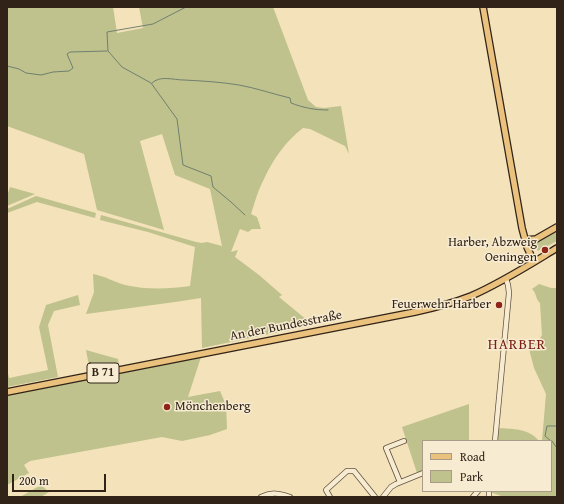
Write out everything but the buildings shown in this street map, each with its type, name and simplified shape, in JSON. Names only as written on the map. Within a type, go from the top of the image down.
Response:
[{"type":"main road","points":[[483,7],[522,228],[534,262]]},
{"type":"main road","points":[[525,240],[536,238],[557,227]]},
{"type":"main road","name":"An der Bundesstraße","points":[[7,392],[446,305],[470,296],[506,279],[557,248]]},
{"type":"street","points":[[495,440],[509,292],[506,279]]},
{"type":"street","points":[[400,482],[386,448],[404,441]]},
{"type":"street","points":[[330,497],[326,490],[350,470],[354,471],[375,497]]},
{"type":"street","points":[[383,497],[392,487],[400,482],[422,473]]},
{"type":"street","points":[[260,497],[273,493],[290,497]]},
{"type":"green space","points":[[7,7],[113,7],[117,33],[143,28],[139,7],[273,7],[308,100],[316,107],[324,108],[341,106],[349,154],[345,146],[310,129],[303,128],[286,145],[276,158],[258,192],[251,214],[257,217],[261,229],[252,229],[248,232],[240,229],[231,252],[238,250],[235,257],[282,295],[279,297],[313,325],[202,348],[201,298],[86,314],[94,292],[93,274],[125,285],[141,288],[190,286],[195,247],[148,232],[100,220],[101,215],[196,242],[207,242],[222,246],[210,189],[175,175],[162,134],[140,141],[164,230],[97,210],[84,154],[7,126]]},
{"type":"green space","points":[[10,187],[35,194],[7,206],[7,196]]},
{"type":"green space","points":[[36,196],[96,213],[95,218],[37,202],[7,213],[7,209]]},
{"type":"green space","points":[[557,230],[557,241],[538,251],[532,243]]},
{"type":"green space","points":[[539,284],[551,288],[557,288],[557,497],[504,497],[490,492],[552,492],[552,440],[542,440],[546,394],[534,368],[528,345],[537,343],[542,335],[540,303],[532,289]]},
{"type":"green space","points":[[78,295],[80,305],[54,311],[48,325],[58,377],[7,387],[7,369],[9,378],[48,370],[39,327],[46,305]]},
{"type":"green space","points":[[86,350],[118,359],[119,365],[90,371]]},
{"type":"green space","points":[[201,357],[188,397],[220,391],[226,405],[227,429],[210,435],[182,441],[162,437],[30,461],[24,465],[29,473],[7,485],[7,395]]},
{"type":"green space","points":[[469,404],[469,440],[422,440],[422,471],[417,473],[402,427]]},
{"type":"green space","points":[[498,428],[525,431],[538,440],[497,440]]},
{"type":"green space","points":[[41,485],[49,492],[41,497],[20,497]]},
{"type":"waterway","points":[[186,7],[153,24],[107,32],[108,51],[122,67],[151,83],[177,119],[183,165],[211,176],[213,187],[245,215]]},
{"type":"waterway","points":[[7,66],[19,69],[26,73],[41,75],[53,72],[69,71],[73,68],[67,54],[70,52],[107,51]]},
{"type":"waterway","points":[[152,83],[159,79],[167,78],[239,85],[290,98],[291,103],[300,106],[328,110]]},
{"type":"waterway","points":[[550,440],[545,436],[547,426],[557,426]]},
{"type":"waterway","points":[[552,441],[557,448]]},
{"type":"place","name":"Harber, Abzweig Oeningen","points":[[545,250]]},
{"type":"place","name":"Feuerwehr Harber","points":[[499,305]]},
{"type":"place","name":"Mönchenberg","points":[[167,407]]},
{"type":"district","name":"HARBER","points":[[517,345]]}]
